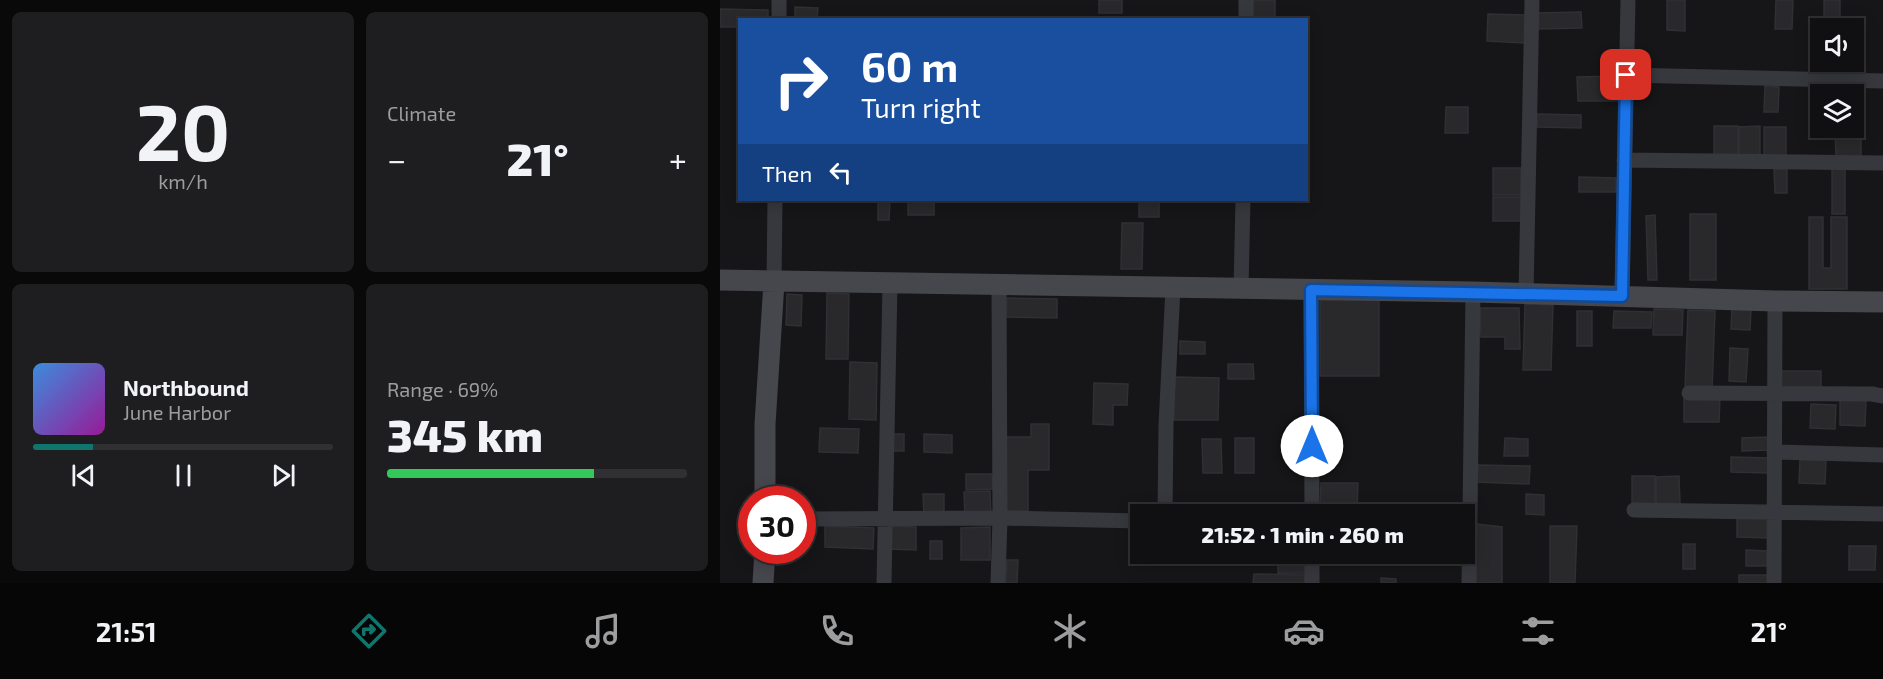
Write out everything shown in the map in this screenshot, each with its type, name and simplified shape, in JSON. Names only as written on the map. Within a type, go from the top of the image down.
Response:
[{"type":"street","points":[[779,0],[779,18]]},
{"type":"street","points":[[1246,0],[1246,18]]},
{"type":"street","points":[[1526,294],[1532,0]]},
{"type":"street","points":[[1622,296],[1628,0]]},
{"type":"street","points":[[1626,75],[1883,81]]},
{"type":"street","points":[[1624,160],[1883,163]]},
{"type":"street","points":[[765,486],[765,424],[774,282],[775,201]]},
{"type":"street","points":[[1241,290],[1243,201]]},
{"type":"street","points":[[720,280],[1473,292],[1883,302]]},
{"type":"street","points":[[884,583],[890,284]]},
{"type":"street","points":[[998,583],[999,286]]},
{"type":"street","points":[[1165,504],[1166,425],[1173,288]]},
{"type":"street","points":[[1311,290],[1312,504]]},
{"type":"street","points":[[1467,504],[1473,292]]},
{"type":"street","points":[[1774,583],[1775,301]]},
{"type":"street","points":[[1689,393],[1872,394],[1883,396]]},
{"type":"street","points":[[1774,452],[1883,455]]},
{"type":"street","points":[[1634,510],[1883,514]]},
{"type":"street","points":[[816,519],[999,518],[1130,521]]},
{"type":"street","points":[[764,583],[765,564]]},
{"type":"street","points":[[1312,564],[1312,583]]},
{"type":"street","points":[[1468,564],[1469,583]]},
{"type":"building","points":[[1099,0],[1122,0],[1122,13],[1099,13]]},
{"type":"building","points":[[1253,0],[1275,0],[1275,18],[1252,18]]},
{"type":"building","points":[[1667,0],[1685,0],[1685,31],[1667,30]]},
{"type":"building","points":[[1776,0],[1793,0],[1792,29],[1775,29]]},
{"type":"building","points":[[1824,0],[1840,0],[1840,18],[1824,18]]},
{"type":"building","points":[[795,7],[818,8],[817,18],[795,18]]},
{"type":"building","points":[[720,9],[768,10],[768,18],[738,18],[738,27],[720,27]]},
{"type":"building","points":[[1581,12],[1582,28],[1537,29],[1537,13]]},
{"type":"building","points":[[1488,14],[1526,15],[1525,43],[1487,41]]},
{"type":"building","points":[[1620,76],[1620,101],[1578,101],[1577,77]]},
{"type":"building","points":[[1765,86],[1779,87],[1778,112],[1764,112]]},
{"type":"building","points":[[1446,107],[1468,107],[1468,133],[1445,133]]},
{"type":"building","points":[[1537,114],[1581,115],[1581,128],[1537,127]]},
{"type":"building","points":[[1714,126],[1738,126],[1738,156],[1714,155]]},
{"type":"building","points":[[1760,126],[1760,156],[1739,156],[1739,127]]},
{"type":"building","points":[[1764,127],[1786,127],[1786,157],[1764,157]]},
{"type":"building","points":[[1835,138],[1861,138],[1861,157],[1836,157]]},
{"type":"building","points":[[1832,167],[1845,167],[1845,214],[1832,214]]},
{"type":"building","points":[[1493,168],[1521,168],[1521,195],[1493,195]]},
{"type":"building","points":[[1774,169],[1787,169],[1787,193],[1775,193]]},
{"type":"building","points":[[1579,177],[1616,178],[1616,192],[1579,192]]},
{"type":"building","points":[[1493,197],[1521,197],[1521,221],[1493,221]]},
{"type":"building","points":[[878,201],[890,201],[889,220],[878,220]]},
{"type":"building","points":[[908,201],[934,201],[934,215],[908,215]]},
{"type":"building","points":[[1139,201],[1159,201],[1159,217],[1139,217]]},
{"type":"building","points":[[1690,214],[1716,214],[1716,280],[1690,280]]},
{"type":"building","points":[[1655,215],[1657,280],[1648,280],[1646,216]]},
{"type":"building","points":[[1809,217],[1823,217],[1823,268],[1831,268],[1831,217],[1847,217],[1847,289],[1809,289]]},
{"type":"building","points":[[1122,223],[1143,223],[1142,269],[1121,269]]},
{"type":"building","points":[[827,293],[849,294],[848,359],[826,359]]},
{"type":"building","points":[[787,294],[802,295],[801,326],[786,325]]},
{"type":"building","points":[[1007,298],[1057,299],[1057,318],[1006,317]]},
{"type":"building","points":[[1320,300],[1379,300],[1379,376],[1320,376]]},
{"type":"building","points":[[1525,304],[1553,305],[1551,370],[1523,370]]},
{"type":"building","points":[[1732,307],[1751,308],[1750,330],[1731,329]]},
{"type":"building","points":[[1480,308],[1519,308],[1520,349],[1505,349],[1505,337],[1481,337]]},
{"type":"building","points":[[1654,309],[1683,310],[1682,335],[1653,335]]},
{"type":"building","points":[[1688,310],[1715,311],[1712,390],[1685,389]]},
{"type":"building","points":[[1577,311],[1592,311],[1592,346],[1577,346]]},
{"type":"building","points":[[1614,311],[1652,312],[1651,328],[1613,328]]},
{"type":"building","points":[[1180,341],[1205,342],[1205,354],[1180,354]]},
{"type":"building","points":[[1730,348],[1748,349],[1746,382],[1729,381]]},
{"type":"building","points":[[850,362],[877,363],[876,420],[849,419]]},
{"type":"building","points":[[1228,364],[1253,364],[1254,379],[1228,379]]},
{"type":"building","points":[[1780,371],[1821,371],[1821,390],[1779,389]]},
{"type":"building","points":[[1174,377],[1219,378],[1218,420],[1174,420]]},
{"type":"building","points":[[1094,383],[1128,384],[1127,405],[1113,405],[1113,425],[1093,424]]},
{"type":"building","points":[[1684,397],[1720,397],[1719,422],[1684,422]]},
{"type":"building","points":[[1840,398],[1866,399],[1865,426],[1840,425]]},
{"type":"building","points":[[1811,404],[1836,405],[1835,429],[1810,428]]},
{"type":"building","points":[[1031,424],[1049,424],[1049,470],[1028,470],[1028,511],[1005,511],[1005,437],[1031,437]]},
{"type":"building","points":[[820,428],[859,429],[858,453],[819,452]]},
{"type":"building","points":[[892,434],[904,434],[904,451],[892,451]]},
{"type":"building","points":[[924,434],[952,435],[952,453],[924,452]]},
{"type":"building","points":[[1767,437],[1768,450],[1742,451],[1742,438]]},
{"type":"building","points":[[1235,438],[1254,438],[1254,473],[1235,473]]},
{"type":"building","points":[[1505,438],[1528,439],[1528,456],[1504,456]]},
{"type":"building","points":[[1202,439],[1221,439],[1222,473],[1203,473]]},
{"type":"building","points":[[1731,457],[1769,458],[1769,473],[1731,472]]},
{"type":"building","points":[[1800,460],[1826,460],[1825,484],[1799,483]]},
{"type":"building","points":[[1478,465],[1530,466],[1529,484],[1477,482]]},
{"type":"building","points":[[966,474],[992,474],[993,489],[966,490]]},
{"type":"building","points":[[1632,476],[1655,476],[1655,504],[1632,504]]},
{"type":"building","points":[[1679,476],[1680,504],[1656,504],[1656,477]]},
{"type":"building","points":[[1321,483],[1358,483],[1357,504],[1320,504]]},
{"type":"building","points":[[990,491],[991,517],[965,517],[964,492]]},
{"type":"building","points":[[923,494],[944,494],[944,517],[924,517]]},
{"type":"building","points":[[1526,494],[1544,495],[1544,515],[1526,514]]},
{"type":"building","points":[[1737,517],[1770,517],[1770,538],[1737,537]]},
{"type":"building","points":[[1476,524],[1502,527],[1502,583],[1475,583]]},
{"type":"building","points":[[825,526],[874,528],[873,549],[825,547]]},
{"type":"building","points":[[888,526],[916,527],[916,550],[888,549]]},
{"type":"building","points":[[1550,526],[1577,526],[1575,583],[1550,583]]},
{"type":"building","points":[[990,527],[990,560],[961,560],[961,528]]},
{"type":"building","points":[[930,541],[942,541],[942,559],[930,559]]},
{"type":"building","points":[[1683,544],[1695,544],[1695,569],[1683,569]]},
{"type":"building","points":[[1849,546],[1876,546],[1875,570],[1849,570]]},
{"type":"building","points":[[1746,550],[1768,551],[1768,566],[1746,566]]},
{"type":"building","points":[[1007,560],[1018,560],[1017,583],[1006,583]]},
{"type":"building","points":[[1278,564],[1306,564],[1305,573],[1278,573]]},
{"type":"building","points":[[1254,574],[1305,575],[1305,583],[1253,583]]},
{"type":"building","points":[[1739,575],[1769,575],[1769,583],[1739,583]]},
{"type":"building","points":[[1381,578],[1396,579],[1396,583],[1381,583]]},
{"type":"route","points":[[1312,446],[1311,290],[1622,296],[1626,75]]}]
